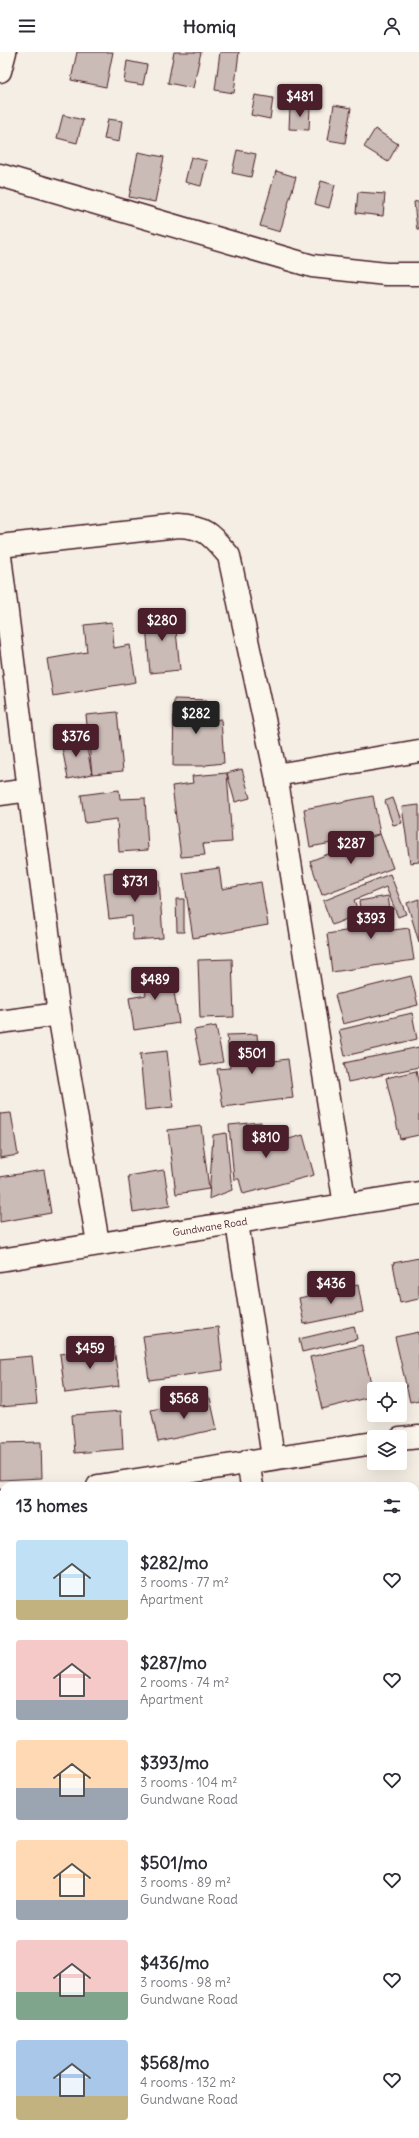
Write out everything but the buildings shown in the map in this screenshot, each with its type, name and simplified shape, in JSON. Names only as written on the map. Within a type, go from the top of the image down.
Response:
[{"type":"street","points":[[0,71],[6,52]]},
{"type":"street","points":[[0,175],[312,266],[386,274],[419,274]]},
{"type":"street","points":[[0,546],[178,526],[196,527],[214,538],[229,556],[276,775],[345,1205]]},
{"type":"street","points":[[0,556],[28,790],[59,1014],[98,1243]]},
{"type":"street","points":[[276,775],[419,750]]},
{"type":"street","points":[[0,794],[28,790]]},
{"type":"street","points":[[0,1022],[59,1014]]},
{"type":"street","name":"Gundwane Road","points":[[0,1260],[98,1243],[237,1223],[419,1193]]},
{"type":"street","points":[[237,1223],[273,1457]]},
{"type":"street","points":[[407,1438],[419,1437]]},
{"type":"street","points":[[123,1482],[273,1457],[367,1444]]},
{"type":"street","points":[[248,1462],[251,1482]]}]
